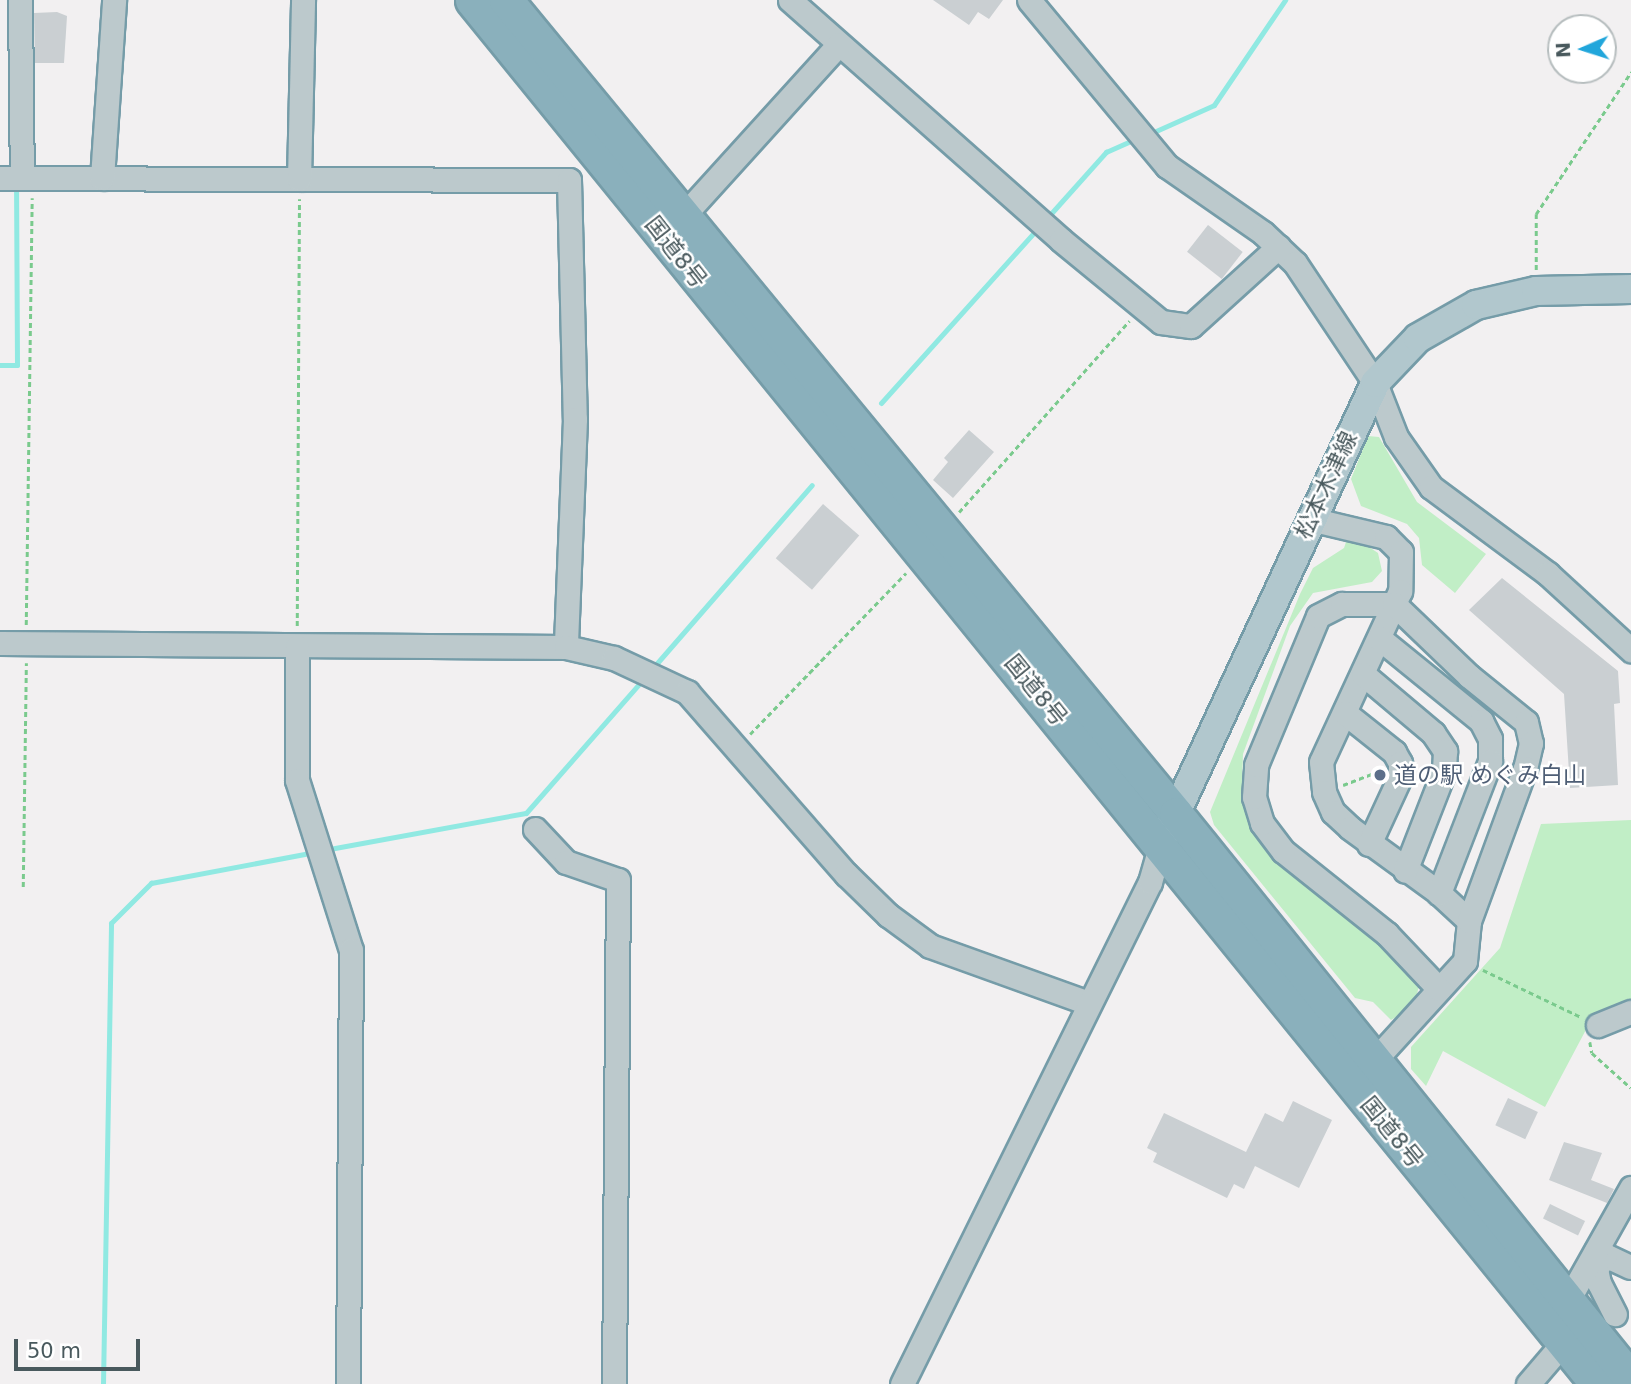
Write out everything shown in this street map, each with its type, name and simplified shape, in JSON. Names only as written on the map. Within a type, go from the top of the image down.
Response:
[{"type":"highway","name":"国道8号","points":[[472,0],[1160,847],[1556,1366],[1597,1384]]},
{"type":"highway","name":"国道8号","points":[[506,0],[1175,814],[1372,1063],[1631,1379]]},
{"type":"main road","name":"松本木津線","points":[[1160,847],[1375,383],[1418,338],[1476,305],[1536,291],[1631,289]]},
{"type":"street","points":[[20,0],[18,178],[569,180],[575,419],[566,647]]},
{"type":"street","points":[[102,178],[114,0]]},
{"type":"street","points":[[299,179],[303,0]]},
{"type":"street","points":[[790,0],[1042,224],[1161,322],[1191,326],[1278,247]]},
{"type":"street","points":[[1029,0],[1157,154],[1295,263],[1375,383],[1396,437],[1431,487],[1548,574],[1631,650]]},
{"type":"street","points":[[682,216],[839,44]]},
{"type":"street","points":[[1310,519],[1386,537],[1401,552],[1400,590],[1321,762],[1324,792],[1333,812],[1369,844],[1439,893],[1469,921]]},
{"type":"street","points":[[1372,1063],[1465,961],[1469,921],[1531,743],[1526,722],[1469,676],[1394,604],[1342,604],[1318,617],[1256,765],[1254,797],[1262,823],[1283,851],[1387,934],[1439,989]]},
{"type":"street","points":[[1379,638],[1481,721],[1490,739],[1490,761],[1439,893]]},
{"type":"street","points":[[0,643],[566,647],[631,666],[687,692],[738,747],[846,874],[888,915],[930,946],[1088,1003]]},
{"type":"street","points":[[297,647],[298,779],[351,950],[348,1384]]},
{"type":"street","points":[[1363,674],[1433,733],[1445,751],[1444,771],[1405,871]]},
{"type":"street","points":[[1345,713],[1394,752],[1400,764],[1400,777],[1369,844]]},
{"type":"street","points":[[535,829],[566,862],[618,880],[614,1384]]},
{"type":"street","points":[[902,1384],[1088,1003],[1150,883],[1160,847]]},
{"type":"street","points":[[1592,1023],[1631,1012]]},
{"type":"street","points":[[1567,1302],[1600,1253],[1631,1188]]},
{"type":"street","points":[[1600,1253],[1631,1267]]},
{"type":"street","points":[[1600,1253],[1597,1269],[1599,1283],[1615,1314]]},
{"type":"street","points":[[1528,1384],[1556,1366]]},
{"type":"path","points":[[1536,291],[1536,214],[1631,72]]},
{"type":"path","points":[[18,178],[26,643],[23,887]]},
{"type":"path","points":[[297,647],[299,179]]},
{"type":"path","points":[[959,512],[1142,306]]},
{"type":"path","points":[[738,747],[909,569]]},
{"type":"path","points":[[1465,961],[1592,1023],[1591,1053],[1631,1088]]},
{"type":"green space","points":[[1368,436],[1379,437],[1417,502],[1486,554],[1455,593],[1422,565],[1419,538],[1407,524],[1361,506],[1351,479]]},
{"type":"green space","points":[[1346,542],[1366,545],[1378,553],[1382,571],[1372,582],[1313,593],[1290,626],[1243,754],[1242,783],[1247,813],[1259,837],[1408,960],[1419,986],[1414,1006],[1391,1020],[1373,1002],[1355,998],[1214,825],[1210,812],[1313,568],[1344,548]]},
{"type":"green space","points":[[1631,820],[1631,1005],[1589,1024],[1545,1107],[1443,1051],[1426,1086],[1411,1069],[1411,1047],[1500,948],[1541,824]]},
{"type":"building","points":[[933,0],[1003,0],[989,19],[978,12],[969,25]]},
{"type":"building","points":[[57,12],[67,16],[64,63],[35,63],[34,13]]},
{"type":"building","points":[[1208,225],[1243,252],[1222,279],[1187,252]]},
{"type":"building","points":[[969,430],[994,452],[953,498],[933,480],[948,462],[944,458]]},
{"type":"building","points":[[823,504],[859,535],[812,590],[776,558]]},
{"type":"building","points":[[1502,578],[1618,671],[1620,703],[1614,704],[1618,785],[1570,788],[1564,694],[1469,610]]},
{"type":"building","points":[[1508,1098],[1538,1112],[1525,1139],[1495,1125]]},
{"type":"building","points":[[1293,1101],[1332,1120],[1299,1188],[1255,1166],[1244,1189],[1234,1184],[1227,1198],[1153,1162],[1157,1153],[1147,1148],[1164,1113],[1246,1152],[1265,1113],[1283,1122]]},
{"type":"building","points":[[1564,1142],[1602,1153],[1591,1180],[1614,1189],[1607,1203],[1549,1180]]},
{"type":"building","points":[[1550,1204],[1585,1221],[1578,1235],[1543,1218]]},
{"type":"waterway","points":[[1147,135],[1214,105],[1285,0]]},
{"type":"waterway","points":[[1047,218],[1106,152],[1138,138]]},
{"type":"waterway","points":[[0,365],[17,365],[16,188]]},
{"type":"waterway","points":[[881,403],[1038,228]]},
{"type":"waterway","points":[[651,670],[812,485]]},
{"type":"waterway","points":[[324,850],[526,813],[645,677]]},
{"type":"waterway","points":[[103,1384],[111,923],[151,883],[315,852]]},
{"type":"place","name":"道の駅 めぐみ白山","points":[[1380,775]]}]
